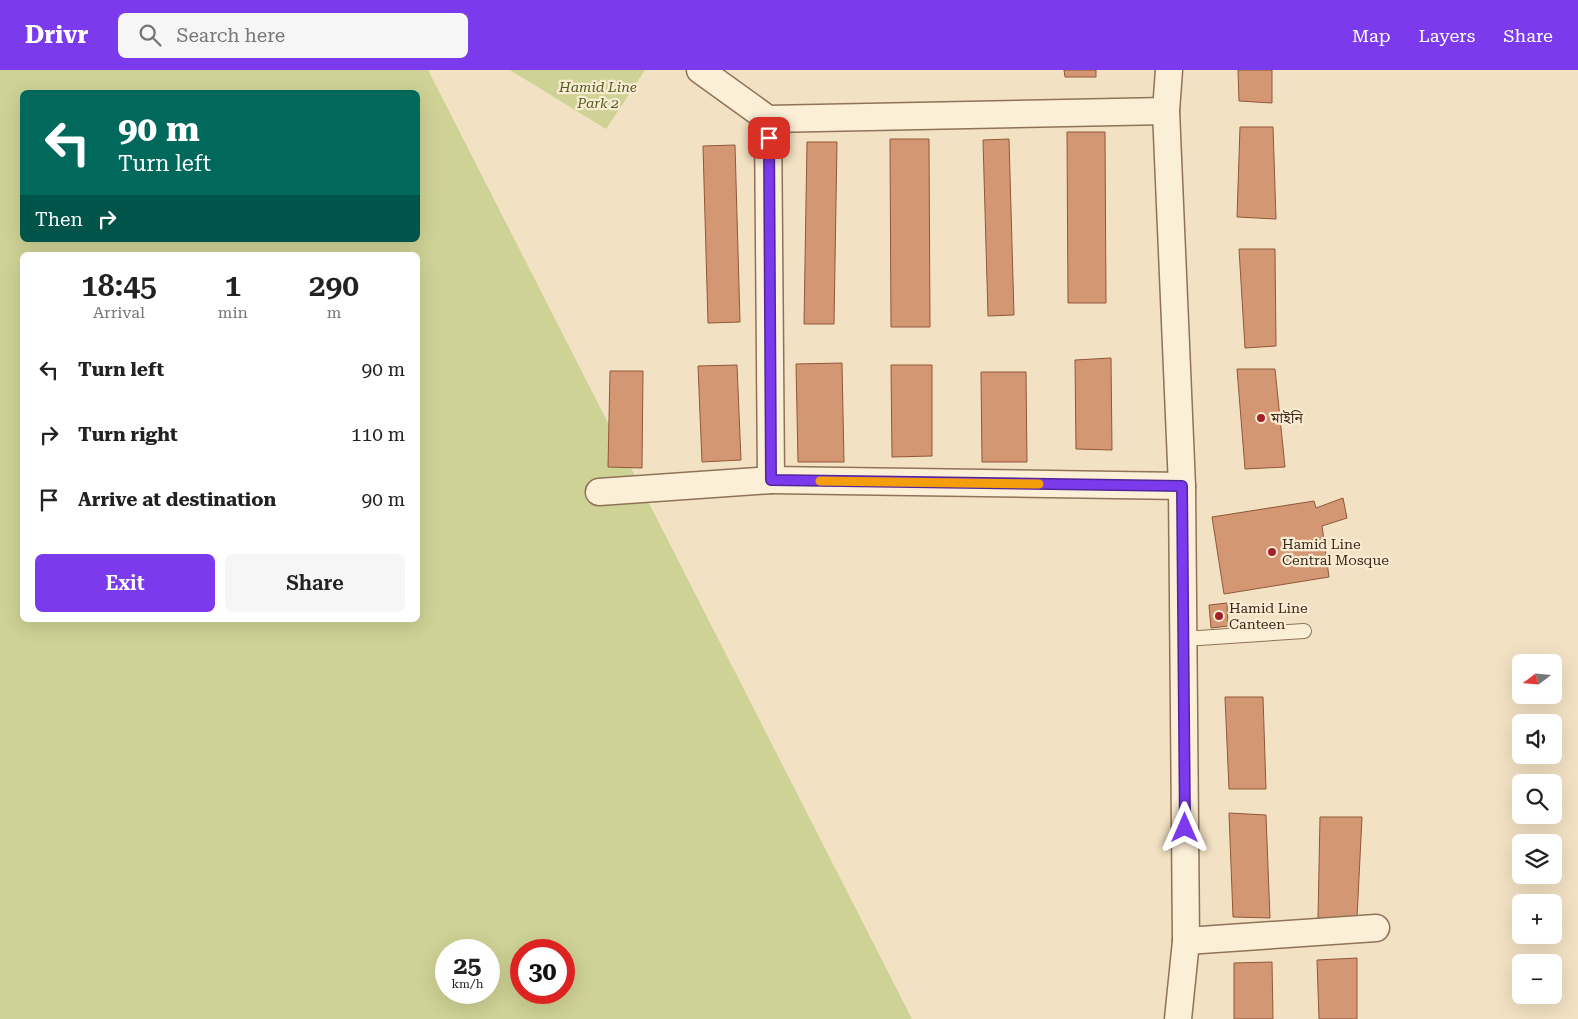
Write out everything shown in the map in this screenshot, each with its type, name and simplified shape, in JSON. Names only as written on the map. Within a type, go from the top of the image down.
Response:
[{"type":"street","points":[[700,70],[768,119],[1166,111]]},
{"type":"street","points":[[1169,70],[1166,111],[1182,486],[1184,639],[1186,941],[1178,1019]]},
{"type":"street","points":[[768,119],[771,480]]},
{"type":"street","points":[[599,492],[771,480],[1182,486]]},
{"type":"street","points":[[1186,941],[1376,928]]},
{"type":"lane","points":[[1184,639],[1304,631]]},
{"type":"green space","points":[[0,70],[428,70],[912,1019],[0,1019]]},
{"type":"green space","name":"Hamid Line Park 2","points":[[510,70],[645,70],[606,129]]},
{"type":"building","points":[[1064,70],[1096,70],[1096,77],[1065,77]]},
{"type":"building","points":[[1238,70],[1272,70],[1272,103],[1239,101]]},
{"type":"building","points":[[1240,127],[1273,127],[1276,219],[1237,217]]},
{"type":"building","points":[[1067,132],[1105,132],[1106,303],[1068,303]]},
{"type":"building","points":[[890,139],[929,139],[930,327],[891,327]]},
{"type":"building","points":[[1009,139],[1014,315],[988,316],[983,140]]},
{"type":"building","points":[[807,142],[837,142],[834,324],[804,324]]},
{"type":"building","points":[[735,145],[740,322],[708,323],[703,146]]},
{"type":"building","points":[[1239,249],[1275,249],[1276,346],[1245,348]]},
{"type":"building","points":[[1111,358],[1112,450],[1076,449],[1075,360]]},
{"type":"building","points":[[842,363],[844,462],[798,462],[796,364]]},
{"type":"building","points":[[737,365],[741,460],[702,462],[698,366]]},
{"type":"building","points":[[891,365],[932,365],[932,456],[892,457]]},
{"type":"building","name":"মাইনি","points":[[1237,369],[1275,369],[1285,467],[1245,469]]},
{"type":"building","points":[[610,371],[643,371],[642,468],[608,467]]},
{"type":"building","points":[[981,372],[1026,372],[1027,462],[982,462]]},
{"type":"building","name":"Hamid Line Central Mosque","points":[[1343,498],[1347,518],[1322,526],[1329,577],[1224,594],[1212,517],[1314,501],[1316,508]]},
{"type":"building","name":"Hamid Line Canteen","points":[[1227,603],[1228,626],[1211,628],[1209,605]]},
{"type":"building","points":[[1225,697],[1263,697],[1266,789],[1229,789]]},
{"type":"building","points":[[1229,813],[1266,815],[1270,918],[1233,917]]},
{"type":"building","points":[[1320,817],[1362,817],[1357,918],[1318,918]]},
{"type":"building","points":[[1357,958],[1357,1019],[1319,1019],[1317,960]]},
{"type":"building","points":[[1272,962],[1273,1019],[1234,1019],[1234,963]]},
{"type":"slow traffic","points":[[820,481],[1039,484]]},
{"type":"place","name":"মাইনি","points":[[1261,418]]},
{"type":"place","name":"Hamid Line Central Mosque","points":[[1272,552]]},
{"type":"place","name":"Hamid Line Canteen","points":[[1219,616]]},
{"type":"route","points":[[769,138],[771,480],[1182,486],[1185,828]]}]
